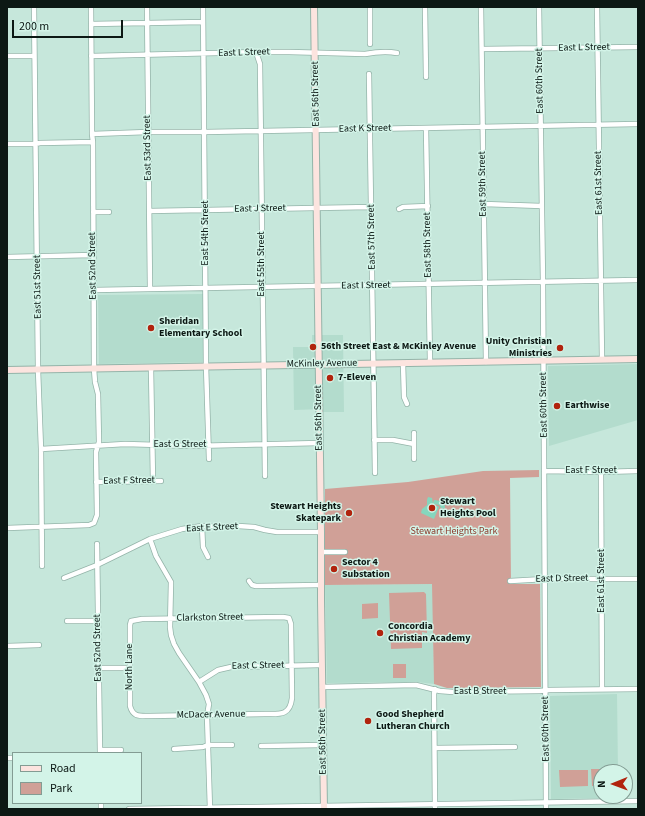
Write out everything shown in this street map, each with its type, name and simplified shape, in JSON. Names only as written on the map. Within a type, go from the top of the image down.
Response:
[{"type":"street","name":"East 51st Street","points":[[34,7],[42,566]]},
{"type":"street","name":"East 52nd Street","points":[[42,527],[89,525],[94,523],[97,515],[96,452],[99,442],[98,394],[94,369],[91,7]]},
{"type":"street","name":"East 53rd Street","points":[[146,7],[150,289]]},
{"type":"street","name":"East 54th Street","points":[[203,7],[208,459]]},
{"type":"street","name":"East 56th Street","points":[[314,7],[321,532],[321,665],[324,807]]},
{"type":"street","points":[[370,7],[370,44]]},
{"type":"street","points":[[425,7],[426,77]]},
{"type":"street","name":"East 59th Street","points":[[481,7],[486,362]]},
{"type":"street","name":"East 60th Street","points":[[539,7],[543,282],[546,809]]},
{"type":"street","name":"East 61st Street","points":[[597,7],[602,359]]},
{"type":"street","points":[[91,24],[203,22]]},
{"type":"street","name":"East L Street","points":[[482,50],[638,47]]},
{"type":"street","name":"East L Street","points":[[91,56],[256,52],[365,54],[375,52],[397,53]]},
{"type":"street","name":"East 55th Street","points":[[256,52],[260,64],[265,476]]},
{"type":"street","points":[[7,56],[34,56]]},
{"type":"street","name":"East 57th Street","points":[[369,74],[375,473]]},
{"type":"street","name":"East K Street","points":[[92,134],[638,124]]},
{"type":"street","name":"East 58th Street","points":[[426,128],[430,362]]},
{"type":"street","points":[[7,144],[93,142]]},
{"type":"street","points":[[484,204],[542,206]]},
{"type":"street","points":[[399,209],[403,207],[428,206]]},
{"type":"street","name":"East J Street","points":[[149,211],[371,207]]},
{"type":"street","points":[[93,212],[109,212]]},
{"type":"street","points":[[7,257],[93,255]]},
{"type":"street","name":"East I Street","points":[[94,290],[601,282],[638,280]]},
{"type":"street","name":"McKinley Avenue","points":[[7,370],[638,359]]},
{"type":"street","points":[[403,363],[404,397],[407,404]]},
{"type":"street","points":[[151,368],[153,481]]},
{"type":"street","points":[[414,433],[414,459]]},
{"type":"street","points":[[374,440],[393,440],[414,444]]},
{"type":"street","name":"East G Street","points":[[41,449],[125,444],[192,446],[320,444]]},
{"type":"street","name":"East F Street","points":[[544,471],[638,471]]},
{"type":"street","name":"East 61st Street","points":[[601,472],[602,690]]},
{"type":"street","name":"East F Street","points":[[96,482],[161,481]]},
{"type":"street","points":[[202,526],[204,547],[208,557]]},
{"type":"street","name":"East E Street","points":[[64,578],[97,565],[150,539],[175,531],[202,526],[254,527],[277,532],[321,532]]},
{"type":"street","points":[[7,528],[42,527]]},
{"type":"street","points":[[150,539],[156,556],[170,580],[171,636],[176,649],[199,682],[208,701],[207,716],[210,808]]},
{"type":"street","name":"East 52nd Street","points":[[97,544],[100,752]]},
{"type":"street","points":[[321,552],[345,552]]},
{"type":"street","name":"East D Street","points":[[510,581],[545,579],[638,579]]},
{"type":"street","points":[[249,581],[252,585],[256,586],[321,585]]},
{"type":"street","name":"Clarkston Street","points":[[131,621],[170,619],[288,618],[291,624],[292,666]]},
{"type":"street","points":[[67,622],[98,621]]},
{"type":"street","name":"North Lane","points":[[131,621],[130,706],[133,713]]},
{"type":"street","points":[[7,646],[39,645]]},
{"type":"street","name":"East C Street","points":[[199,682],[218,670],[226,667],[321,665]]},
{"type":"street","name":"McDacer Avenue","points":[[133,713],[139,716],[207,716],[276,714],[285,712],[289,710],[291,706],[292,666]]},
{"type":"street","points":[[98,668],[130,668]]},
{"type":"street","name":"East B Street","points":[[322,687],[416,685],[453,692],[638,689]]},
{"type":"street","points":[[435,689],[436,807]]},
{"type":"street","points":[[174,749],[203,747],[208,745],[232,745]]},
{"type":"street","points":[[261,746],[323,745]]},
{"type":"street","points":[[435,748],[515,747]]},
{"type":"street","points":[[100,752],[122,750]]},
{"type":"street","points":[[129,809],[436,807],[546,802],[638,801]]},
{"type":"shaded area","name":"Sheridan Elementary School","points":[[203,294],[204,362],[99,364],[98,295]]},
{"type":"shaded area","points":[[312,335],[343,335],[344,412],[323,412],[323,409],[294,410],[293,347],[312,347]]},
{"type":"shaded area","points":[[638,364],[638,420],[549,446],[548,366]]},
{"type":"shaded area","name":"Stewart Heights Pool","points":[[428,497],[432,498],[433,503],[434,500],[442,502],[445,506],[443,509],[439,505],[434,504],[439,507],[434,519],[421,513],[422,509],[427,505]]},
{"type":"shaded area","name":"Concordia Christian Academy","points":[[433,584],[434,684],[417,682],[327,683],[325,585]]},
{"type":"shaded area","points":[[617,694],[618,764],[593,764],[593,798],[551,799],[550,696]]},
{"type":"green space","name":"Stewart Heights Park","points":[[539,470],[539,477],[510,478],[511,584],[540,584],[541,687],[447,688],[434,684],[432,584],[325,585],[325,489],[408,482],[483,471]]},
{"type":"green space","points":[[424,592],[426,594],[427,633],[422,632],[422,648],[391,649],[389,593]]},
{"type":"green space","points":[[378,603],[378,618],[362,619],[362,604]]},
{"type":"green space","points":[[393,664],[406,664],[406,678],[393,678]]},
{"type":"green space","points":[[591,769],[593,769],[593,786]]},
{"type":"green space","points":[[559,770],[588,770],[588,786],[560,787]]},
{"type":"place","name":"Sheridan Elementary School","points":[[151,328]]},
{"type":"place","name":"56th Street East & McKinley Avenue","points":[[313,347]]},
{"type":"place","name":"Unity Christian Ministries","points":[[560,348]]},
{"type":"place","name":"7-Eleven","points":[[330,378]]},
{"type":"place","name":"Earthwise","points":[[557,406]]},
{"type":"place","name":"Stewart Heights Pool","points":[[432,508]]},
{"type":"place","name":"Stewart Heights Skatepark","points":[[349,513]]},
{"type":"place","name":"Sector 4 Substation","points":[[334,569]]},
{"type":"place","name":"Concordia Christian Academy","points":[[380,633]]},
{"type":"place","name":"Good Shepherd Lutheran Church","points":[[368,721]]}]
